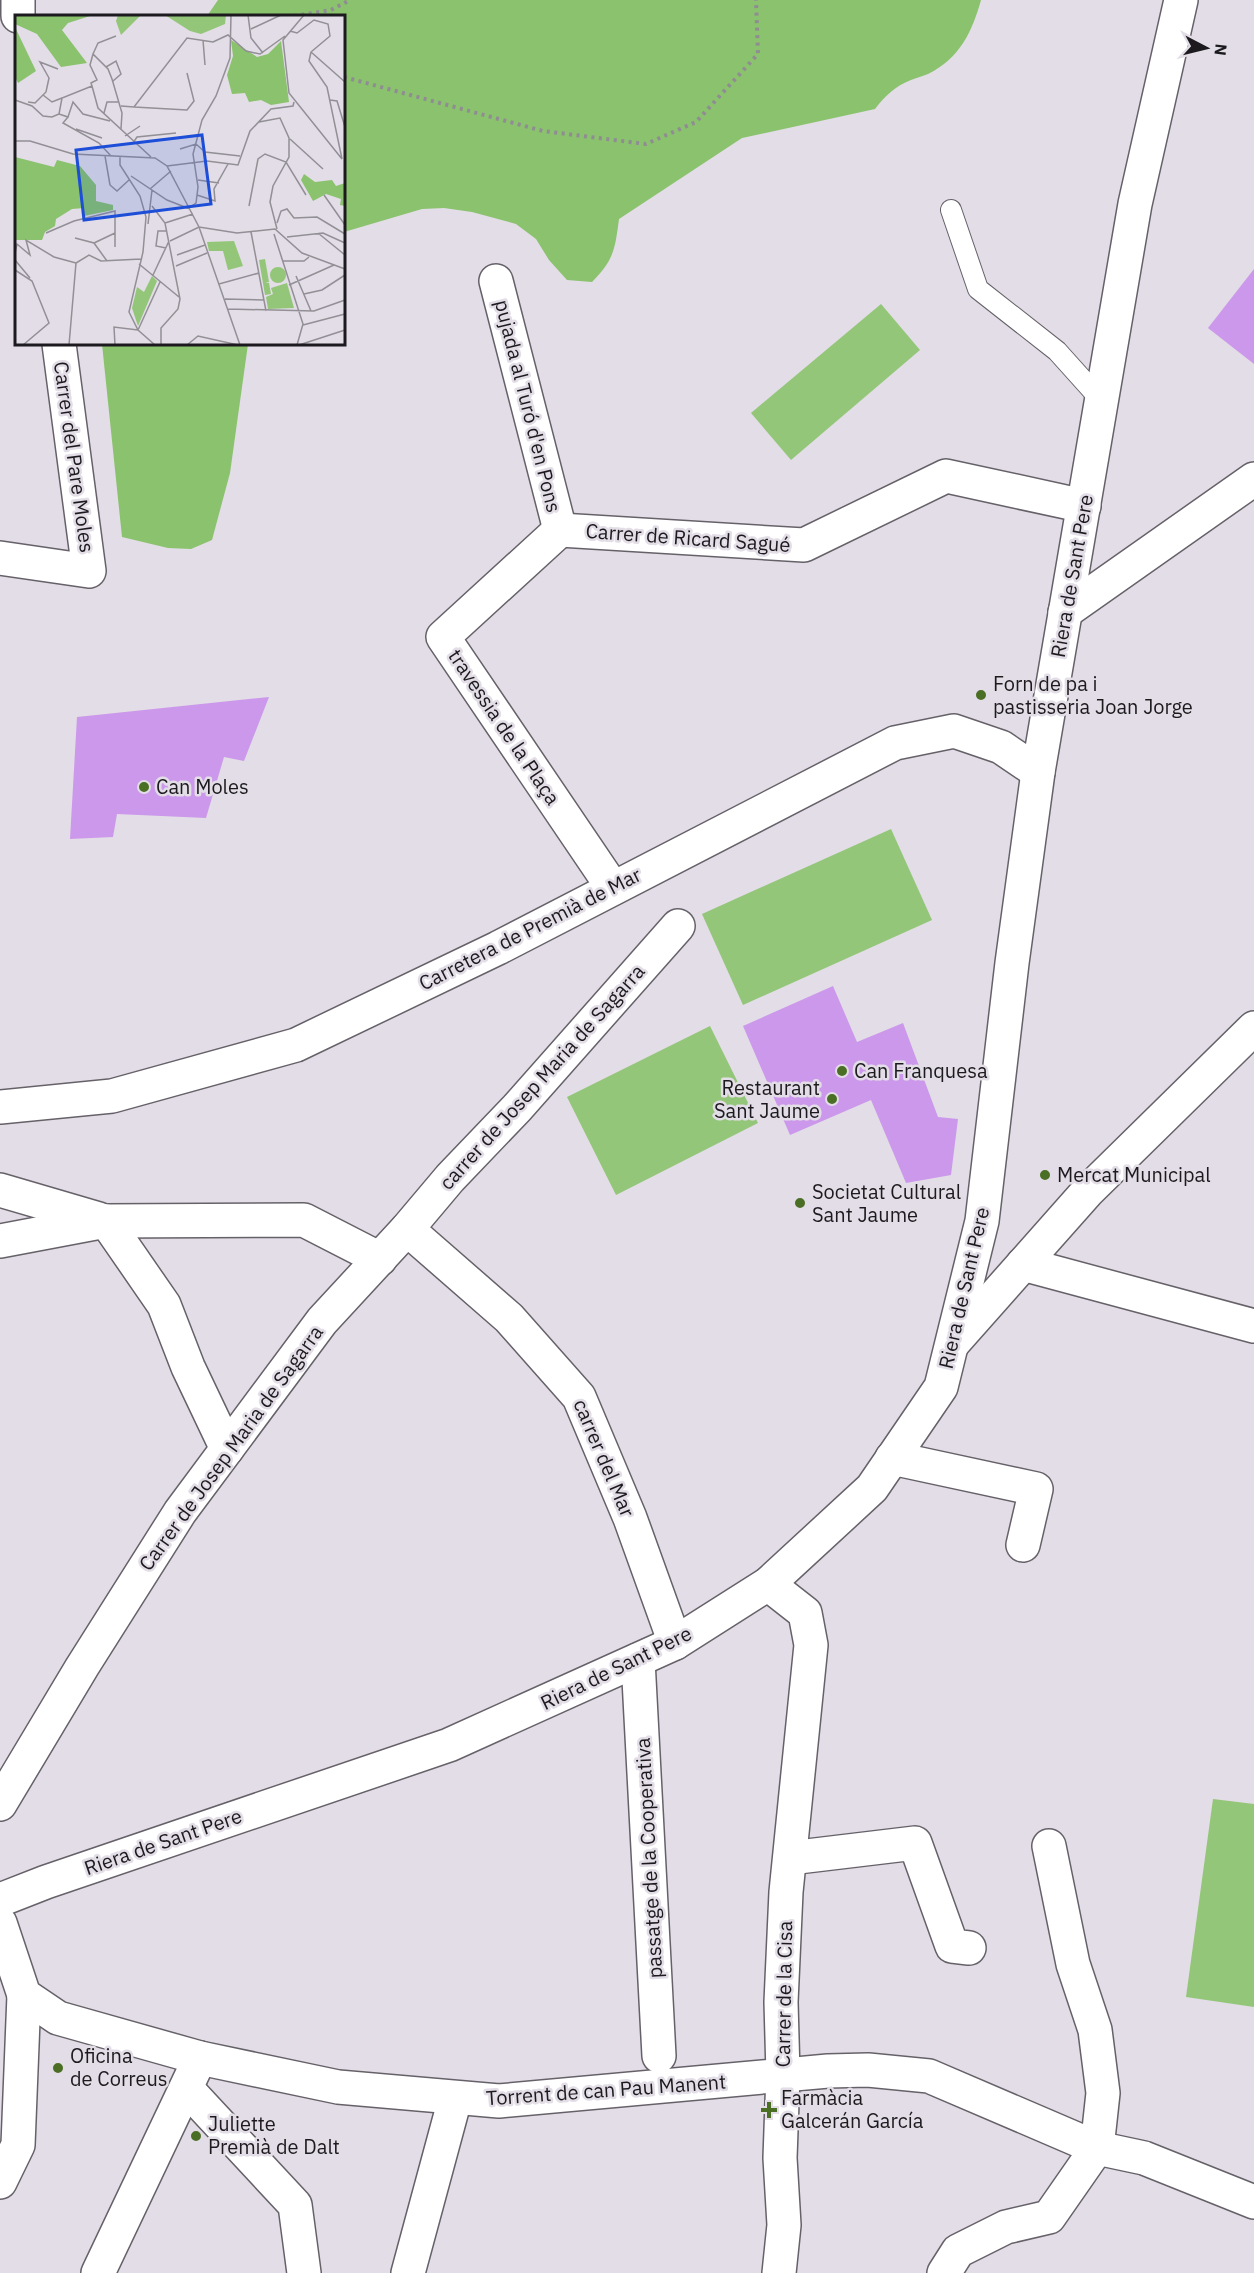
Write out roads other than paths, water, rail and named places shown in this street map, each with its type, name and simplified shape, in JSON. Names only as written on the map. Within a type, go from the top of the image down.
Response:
[{"type":"street","name":"Riera de Sant Pere","points":[[0,1900],[46,1882],[449,1745],[675,1643],[768,1584],[872,1488],[941,1387],[982,1221],[1012,963],[1038,772],[1135,204],[1181,0]]},
{"type":"street","name":"pujada al Turó d'en Pons","points":[[496,281],[561,530]]},
{"type":"street","name":"Carrer del Pare Moles","points":[[0,558],[89,571],[59,345]]},
{"type":"street","name":"Carrer de Ricard Sagué","points":[[561,530],[804,545],[946,476],[1084,506]]},
{"type":"street","points":[[1065,612],[1254,479]]},
{"type":"street","name":"travessia de la Plaça","points":[[561,530],[443,638],[613,888]]},
{"type":"street","name":"Carretera de Premià de Mar","points":[[0,1107],[112,1096],[296,1045],[498,948],[894,743],[954,731],[1001,747],[1038,772]]},
{"type":"street","name":"carrer de Josep Maria de Sagarra","points":[[408,1229],[450,1178],[517,1108],[678,926]]},
{"type":"street","points":[[951,1345],[1087,1192],[1254,1028]]},
{"type":"street","points":[[0,1191],[106,1221],[164,1305],[188,1367],[227,1449]]},
{"type":"street","points":[[0,1241],[106,1221],[304,1220],[380,1259]]},
{"type":"street","name":"Carrer de Josep Maria de Sagarra","points":[[0,1804],[82,1667],[174,1522],[322,1321],[408,1229]]},
{"type":"street","name":"carrer del Mar","points":[[408,1229],[509,1318],[579,1397],[630,1518],[675,1643]]},
{"type":"street","points":[[1023,1264],[1254,1326]]},
{"type":"street","points":[[892,1458],[1036,1489],[1023,1545]]},
{"type":"street","name":"Carrer de la Cisa","points":[[768,1584],[805,1613],[811,1646],[790,1858],[781,2002],[783,2074],[780,2158],[784,2225],[779,2273]]},
{"type":"street","name":"passatge de la Cooperativa","points":[[638,1660],[659,2056]]},
{"type":"street","points":[[790,1858],[915,1843],[952,1946],[969,1948]]},
{"type":"street","points":[[944,2273],[958,2251],[1006,2227],[1049,2217],[1097,2148],[1103,2093],[1095,2030],[1072,1964],[1049,1846]]},
{"type":"street","points":[[0,1923],[24,1995],[18,2145],[0,2182]]},
{"type":"street","name":"Torrent de can Pau Manent","points":[[24,1995],[58,2018],[200,2058],[338,2087],[455,2099],[499,2101],[733,2081],[783,2074],[868,2070],[929,2076],[1097,2148],[1144,2158],[1254,2202]]},
{"type":"street","points":[[98,2273],[200,2058]]},
{"type":"street","points":[[187,2089],[295,2205],[304,2273]]},
{"type":"street","points":[[408,2273],[455,2099]]},
{"type":"lane","points":[[951,210],[978,289],[1057,351],[1101,400]]},
{"type":"place","name":"Forn de pa i pastisseria Joan Jorge","points":[[981,695]]},
{"type":"place","name":"Can Moles","points":[[144,787]]},
{"type":"place","name":"Can Franquesa","points":[[842,1071]]},
{"type":"place","name":"Restaurant Sant Jaume","points":[[832,1099]]},
{"type":"place","name":"Mercat Municipal","points":[[1045,1175]]},
{"type":"place","name":"Societat Cultural Sant Jaume","points":[[800,1203]]},
{"type":"place","name":"Oficina de Correus","points":[[58,2068]]},
{"type":"place","name":"Farmàcia Galcerán García","points":[[769,2110]]},
{"type":"place","name":"Juliette Premià de Dalt","points":[[196,2136]]}]
